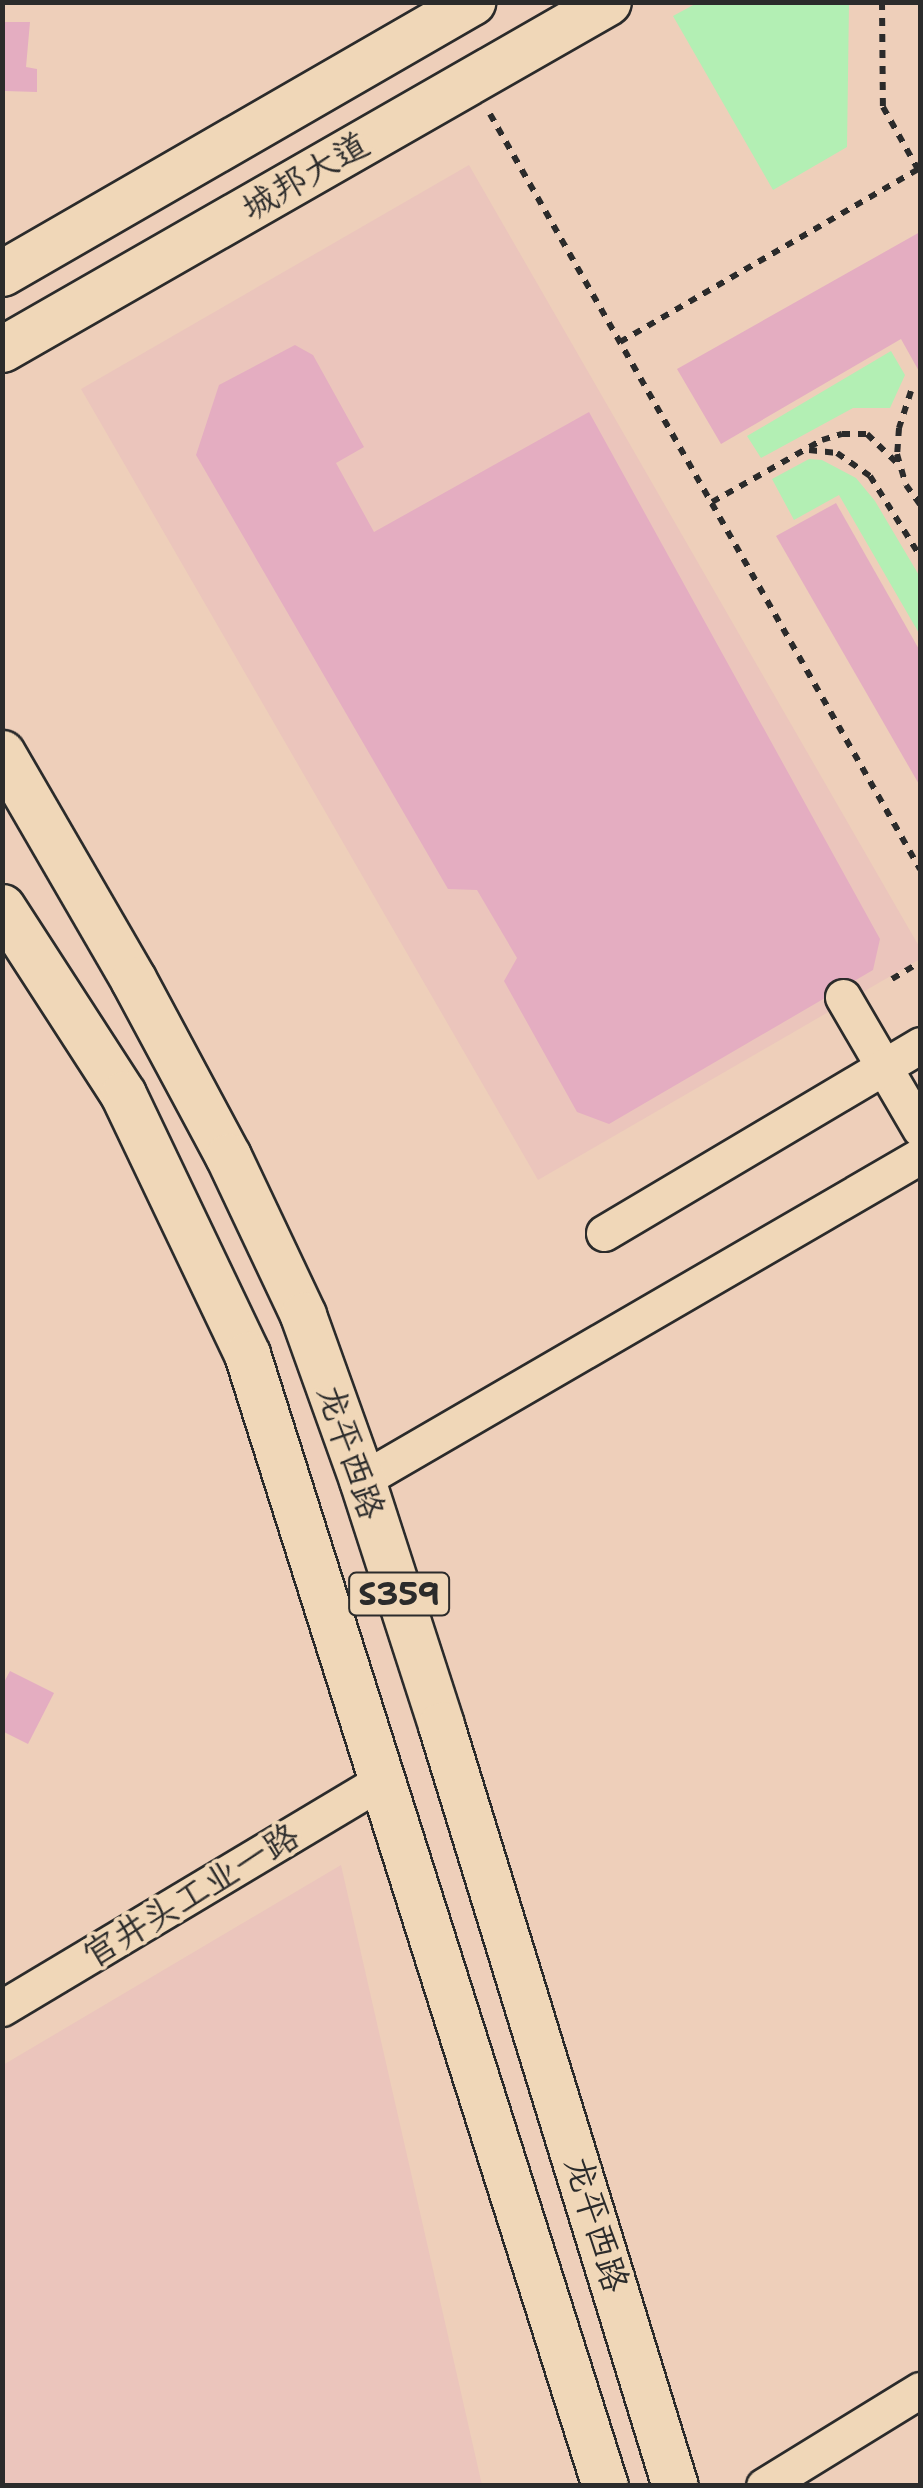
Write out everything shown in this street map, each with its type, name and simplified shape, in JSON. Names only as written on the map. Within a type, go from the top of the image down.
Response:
[{"type":"main road","name":"城邦大道","points":[[2,272],[472,2]]},
{"type":"main road","name":"城邦大道","points":[[2,349],[608,2]]},
{"type":"main road","name":"龙平西路","points":[[2,753],[133,979],[228,1156],[303,1315],[362,1480],[675,2486]]},
{"type":"main road","name":"龙平西路","points":[[2,906],[123,1094],[247,1354],[605,2486]]},
{"type":"street","points":[[843,997],[920,1129]]},
{"type":"street","points":[[604,1233],[920,1045]]},
{"type":"street","points":[[362,1480],[920,1156]]},
{"type":"street","name":"官井头工业一路","points":[[2,2008],[380,1782]]},
{"type":"street","points":[[764,2486],[920,2390]]},
{"type":"path","points":[[620,342],[919,171],[883,107],[882,2]]},
{"type":"path","points":[[489,112],[920,869]]},
{"type":"path","points":[[898,464],[899,428],[911,390]]},
{"type":"path","points":[[712,502],[803,450],[842,434],[866,434],[883,445],[898,464],[906,485],[920,504]]},
{"type":"path","points":[[803,450],[837,453],[870,476],[920,556]]},
{"type":"path","points":[[892,979],[920,962]]},
{"type":"shaded area","points":[[469,165],[920,948],[920,959],[538,1180],[81,389]]},
{"type":"shaded area","points":[[341,1865],[482,2485],[3,2485],[3,2065]]},
{"type":"green space","points":[[697,3],[849,3],[847,147],[773,190],[673,16]]},
{"type":"green space","points":[[891,351],[905,375],[890,408],[853,408],[761,458],[747,436]]},
{"type":"green space","points":[[809,459],[822,460],[856,478],[875,501],[920,577],[920,635],[839,495],[794,520],[772,479]]},
{"type":"building","points":[[2,22],[30,22],[26,67],[37,69],[37,92],[5,91]]},
{"type":"building","points":[[920,232],[920,373],[901,339],[721,444],[677,369]]},
{"type":"building","points":[[295,345],[313,355],[364,447],[336,463],[374,532],[589,412],[880,939],[873,970],[609,1124],[577,1112],[504,981],[517,958],[477,890],[448,889],[196,455],[219,385]]},
{"type":"building","points":[[836,503],[920,651],[920,786],[776,536]]},
{"type":"building","points":[[10,1671],[54,1693],[28,1744],[2,1731],[2,1686]]}]
